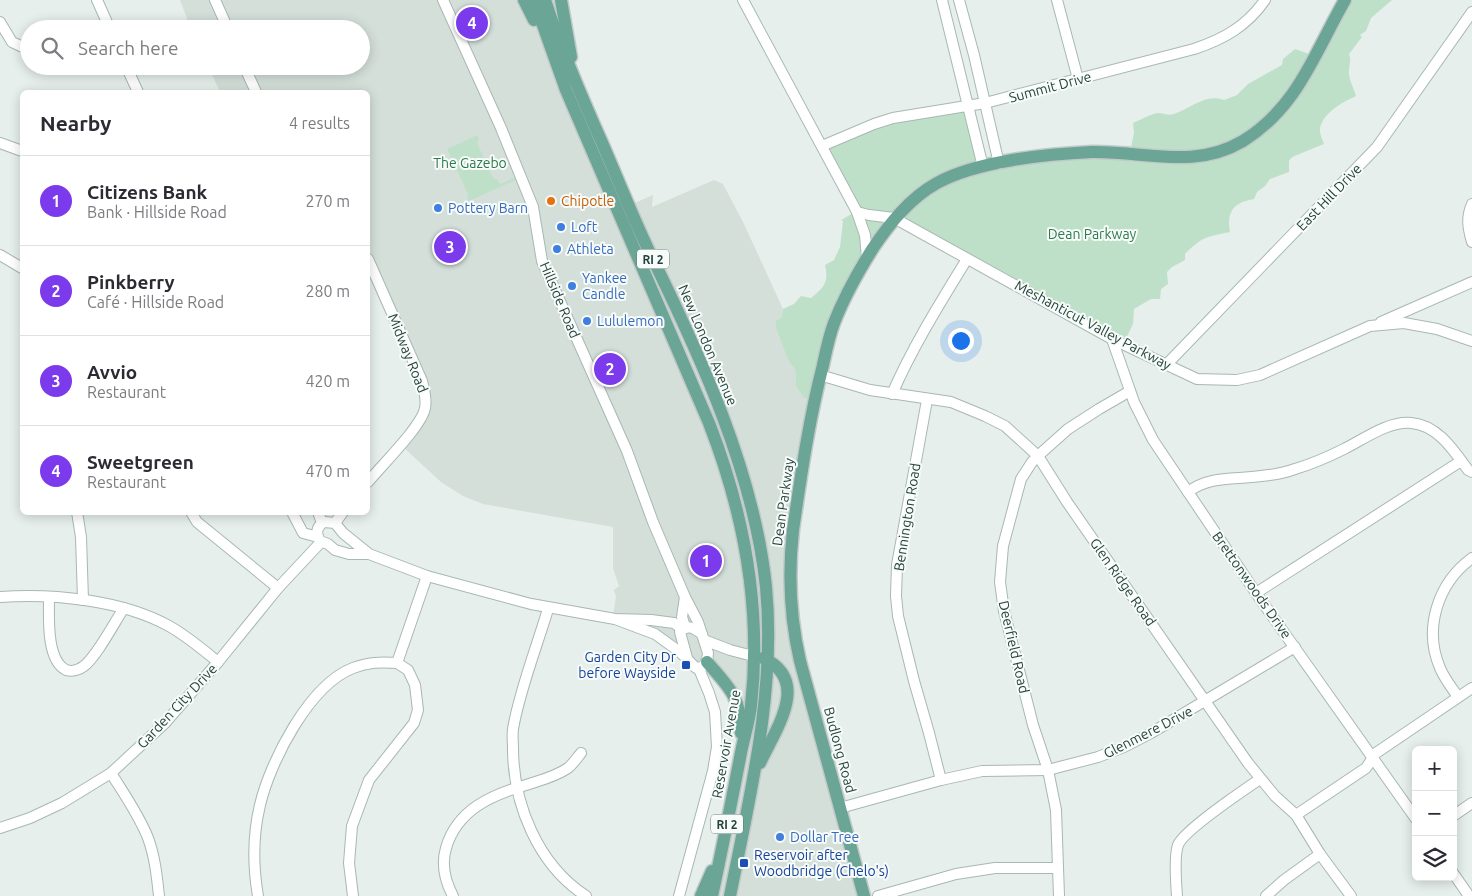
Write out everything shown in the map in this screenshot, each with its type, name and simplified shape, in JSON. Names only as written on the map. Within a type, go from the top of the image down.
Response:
[{"type":"main road","points":[[524,0],[554,60]]},
{"type":"main road","name":"RI 2","points":[[534,0],[554,60],[726,466],[740,518],[748,562],[752,599],[753,656]]},
{"type":"main road","name":"New London Avenue","points":[[545,0],[576,82],[639,228],[679,310],[733,449],[750,500],[760,542],[766,597],[768,660]]},
{"type":"main road","points":[[561,0],[576,82]]},
{"type":"main road","name":"Dean Parkway","points":[[791,612],[790,570],[792,530],[820,375],[834,323],[849,289],[894,218],[923,192],[938,183],[958,174],[983,167],[1057,155],[1093,152],[1125,153],[1166,158],[1192,158],[1213,154],[1231,147],[1267,124],[1291,98],[1309,70],[1346,0]]},
{"type":"main road","name":"Budlong Road","points":[[791,612],[800,661],[864,896]]},
{"type":"main road","points":[[752,782],[781,721],[788,700],[788,687],[785,678],[778,668],[768,660],[753,656]]},
{"type":"main road","name":"Reservoir Avenue","points":[[712,896],[750,708],[753,656]]},
{"type":"main road","name":"RI 2","points":[[730,896],[763,720],[768,660]]},
{"type":"main road","points":[[703,665],[729,687],[735,696],[741,720],[740,753]]},
{"type":"main road","points":[[701,896],[721,851]]},
{"type":"street","points":[[97,0],[106,20]]},
{"type":"street","points":[[215,0],[224,20]]},
{"type":"street","name":"Hillside Road","points":[[443,0],[516,163],[533,207],[542,262],[627,451],[642,495],[684,600],[698,622],[703,637]]},
{"type":"street","points":[[743,0],[857,212],[865,235],[867,258]]},
{"type":"street","points":[[942,0],[983,167]]},
{"type":"street","points":[[959,0],[1000,164]]},
{"type":"street","points":[[1058,0],[1078,79]]},
{"type":"street","name":"Summit Drive","points":[[822,146],[892,118],[985,103],[1216,42],[1242,25],[1265,0]]},
{"type":"street","name":"East Hill Drive","points":[[1166,365],[1377,147],[1472,12]]},
{"type":"street","points":[[0,22],[12,42],[20,46]]},
{"type":"street","points":[[130,75],[137,90]]},
{"type":"street","points":[[248,75],[255,90]]},
{"type":"street","points":[[0,143],[20,150]]},
{"type":"street","points":[[1472,204],[1468,216],[1468,226],[1472,242]]},
{"type":"street","points":[[857,212],[894,218]]},
{"type":"street","name":"Meshanticut Valley Parkway","points":[[894,218],[1112,338],[1197,379],[1237,380],[1260,375],[1370,326],[1404,323],[1437,329],[1472,341]]},
{"type":"street","points":[[0,255],[20,267]]},
{"type":"street","points":[[892,394],[927,324],[967,258]]},
{"type":"street","name":"Midway Road","points":[[370,264],[422,381],[426,398],[425,410],[419,423],[370,480]]},
{"type":"street","points":[[1370,326],[1472,282]]},
{"type":"street","name":"Brettonwoods Drive","points":[[1112,338],[1130,391],[1154,440],[1256,593],[1412,814]]},
{"type":"street","name":"Glen Ridge Road","points":[[820,375],[870,390],[927,400],[951,402],[1005,426],[1038,456],[1067,502],[1204,702],[1260,778],[1275,796],[1296,815],[1320,854],[1351,896]]},
{"type":"street","name":"Deerfield Road","points":[[1058,896],[1056,810],[1048,770],[1033,725],[1004,611],[1000,582],[1003,546],[1021,479],[1038,456],[1068,429],[1099,408],[1130,391]]},
{"type":"street","name":"Bennington Road","points":[[927,400],[897,565],[896,596],[898,616],[941,780]]},
{"type":"street","points":[[1188,492],[1197,485],[1208,481],[1262,476],[1293,470],[1318,461],[1369,434],[1384,428],[1410,423],[1433,430],[1444,439],[1472,472]]},
{"type":"street","points":[[1256,593],[1461,461]]},
{"type":"street","points":[[77,515],[81,537],[83,600]]},
{"type":"street","points":[[193,515],[197,522],[278,588]]},
{"type":"street","points":[[293,515],[302,533],[323,541],[335,550],[349,554],[368,554],[428,576],[548,609],[615,619],[674,622],[684,628]]},
{"type":"street","points":[[319,515],[322,523],[328,521],[337,526],[368,554]]},
{"type":"street","points":[[337,526],[342,515]]},
{"type":"street","name":"Garden City Drive","points":[[322,523],[317,530],[323,541]]},
{"type":"street","name":"Garden City Drive","points":[[0,828],[30,818],[62,803],[111,773],[165,723],[278,588],[323,541],[338,540],[340,536],[337,526]]},
{"type":"street","points":[[1458,697],[1440,667],[1432,641],[1435,608],[1449,582],[1463,565],[1472,558]]},
{"type":"street","points":[[397,662],[428,576]]},
{"type":"street","points":[[0,597],[49,597],[83,600],[124,608],[167,625],[194,642],[218,662]]},
{"type":"street","points":[[49,597],[52,653],[57,663],[68,670],[74,671],[84,666],[99,649],[124,608]]},
{"type":"street","points":[[663,621],[672,615],[684,600]]},
{"type":"street","name":"Hillside Road","points":[[684,600],[682,617],[684,628]]},
{"type":"street","points":[[548,609],[513,730],[513,769],[519,801],[530,829],[548,861],[586,896]]},
{"type":"street","points":[[615,619],[655,634],[687,658],[693,665],[703,665]]},
{"type":"street","points":[[687,658],[680,632],[684,628],[690,627],[703,637],[730,650],[753,656]]},
{"type":"street","points":[[679,896],[713,771],[717,746],[716,724],[703,665],[708,653],[703,637]]},
{"type":"street","name":"Glenmere Drive","points":[[840,808],[941,780],[982,771],[1048,770],[1098,757],[1124,747],[1151,733],[1295,647]]},
{"type":"street","points":[[258,896],[255,844],[259,806],[274,763],[292,730],[312,700],[340,674],[371,662],[397,662],[408,670],[415,685],[418,710],[414,723],[369,780],[352,826],[349,863],[353,896]]},
{"type":"street","points":[[1296,815],[1366,768],[1376,753],[1472,688]]},
{"type":"street","points":[[453,896],[446,882],[443,865],[444,853],[449,838],[466,813],[483,801],[516,788],[553,777],[569,767],[580,753]]},
{"type":"street","points":[[111,773],[136,812],[148,839],[156,871],[158,896]]},
{"type":"street","points":[[1177,896],[1178,845],[1185,836],[1206,818],[1260,778]]},
{"type":"street","points":[[1457,813],[1472,803]]},
{"type":"street","points":[[1266,896],[1284,880],[1320,854]]},
{"type":"street","points":[[878,896],[956,874],[995,868],[1057,868]]},
{"type":"street","points":[[1457,879],[1469,896]]},
{"type":"shaded area","points":[[180,0],[522,0],[564,87],[628,206],[653,195],[652,207],[714,180],[723,184],[744,224],[783,309],[781,318],[789,362],[795,369],[796,386],[814,398],[789,601],[864,896],[703,896],[712,874],[743,736],[736,704],[705,669],[683,654],[613,616],[616,597],[614,590],[619,586],[613,568],[613,527],[483,504],[463,496],[441,482],[401,445],[423,411],[416,370],[370,266],[370,90],[219,90],[212,75],[370,75],[370,20],[188,20]]},
{"type":"green space","points":[[1346,0],[1392,0],[1371,18],[1366,31],[1360,35],[1362,37],[1349,54],[1349,75],[1356,96],[1340,105],[1325,117],[1320,128],[1324,144],[1292,157],[1289,161],[1289,172],[1270,179],[1257,192],[1254,199],[1247,200],[1233,209],[1229,219],[1230,232],[1201,240],[1185,254],[1185,260],[1167,272],[1168,284],[1161,289],[1160,299],[1151,299],[1134,309],[1133,324],[1123,344],[895,219],[855,280],[814,398],[804,398],[796,386],[795,369],[789,362],[776,328],[776,321],[781,318],[783,309],[794,304],[801,296],[811,298],[822,287],[826,280],[825,265],[834,260],[840,247],[843,221],[841,220],[855,212],[823,150],[879,123],[965,107],[982,165],[1130,154],[1134,132],[1133,123],[1155,114],[1174,114],[1211,98],[1224,100],[1237,95],[1248,84],[1282,65],[1283,59],[1295,49],[1315,56]]},
{"type":"green space","name":"The Gazebo","points":[[478,135],[479,140],[477,143],[493,178],[497,179],[500,184],[516,177],[518,179],[467,202],[468,194],[447,149]]},
{"type":"place","name":"Sweetgreen","points":[[472,23]]},
{"type":"place","name":"Chipotle","points":[[551,201]]},
{"type":"place","name":"Pottery Barn","points":[[438,208]]},
{"type":"place","name":"Loft","points":[[561,227]]},
{"type":"place","name":"Avvio","points":[[450,247]]},
{"type":"place","name":"Athleta","points":[[557,249]]},
{"type":"place","name":"Yankee Candle","points":[[572,286]]},
{"type":"place","name":"Lululemon","points":[[587,321]]},
{"type":"place","name":"Pinkberry","points":[[610,369]]},
{"type":"place","name":"Citizens Bank","points":[[706,561]]},
{"type":"place","name":"Garden City Dr before Wayside","points":[[686,665]]},
{"type":"place","name":"Dollar Tree","points":[[780,837]]},
{"type":"place","name":"Reservoir after Woodbridge (Chelo's)","points":[[744,863]]}]
